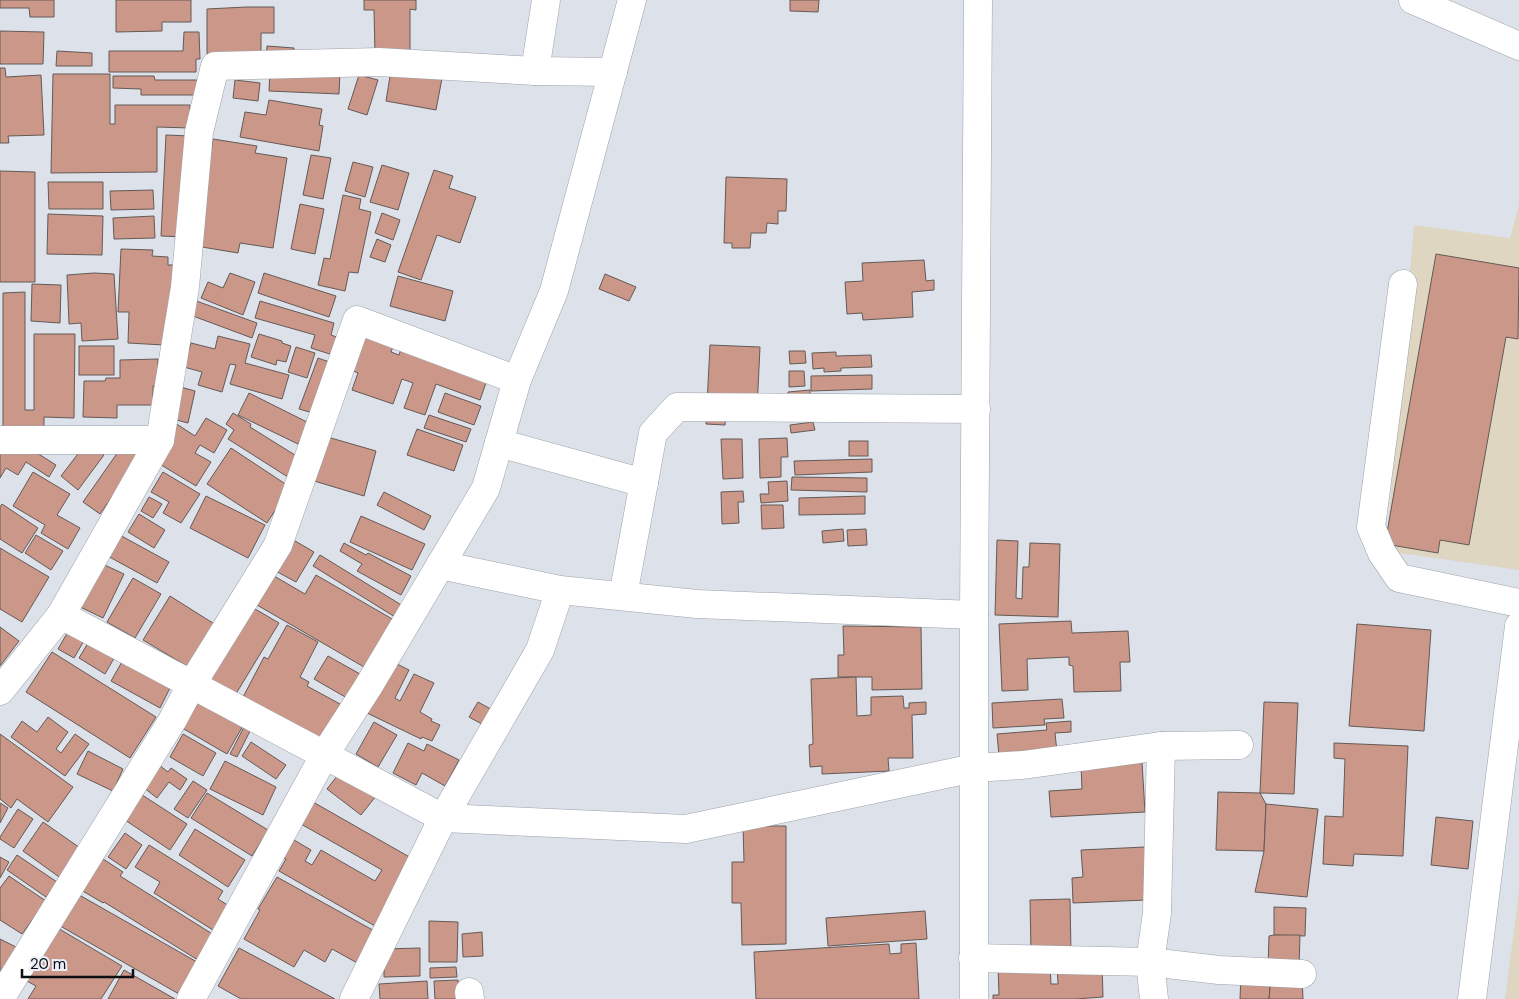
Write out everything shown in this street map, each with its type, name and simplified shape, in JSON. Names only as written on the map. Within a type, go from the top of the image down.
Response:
[{"type":"street","points":[[535,71],[546,0]]},
{"type":"street","points":[[191,999],[325,754],[368,687],[486,488],[516,380],[554,291],[632,0]]},
{"type":"street","points":[[974,999],[974,615],[978,0]]},
{"type":"street","points":[[1413,0],[1519,46]]},
{"type":"street","points":[[0,691],[61,615],[160,440],[185,287],[199,132],[215,66],[379,62],[535,71],[614,72]]},
{"type":"street","points":[[1403,284],[1371,527],[1382,553],[1399,578],[1519,603]]},
{"type":"street","points":[[0,999],[172,721],[192,684],[278,545],[357,320],[516,380]]},
{"type":"street","points":[[623,596],[653,433],[677,407],[976,409]]},
{"type":"street","points":[[0,440],[160,440]]},
{"type":"street","points":[[498,443],[644,483]]},
{"type":"street","points":[[440,565],[560,590],[697,604],[974,615]]},
{"type":"street","points":[[354,999],[443,818],[540,650],[560,590]]},
{"type":"street","points":[[61,615],[443,818],[686,830],[974,768],[1023,765],[1161,746],[1239,745]]},
{"type":"street","points":[[1472,999],[1519,626]]},
{"type":"street","points":[[1154,999],[1150,962],[1157,913],[1161,746]]},
{"type":"street","points":[[973,958],[1150,962],[1219,970],[1302,974]]},
{"type":"shaded area","points":[[1519,205],[1519,570],[1386,551],[1414,225],[1510,238]]},
{"type":"shaded area","points":[[1519,891],[1519,999],[1505,999]]},
{"type":"building","points":[[0,0],[54,0],[54,17],[30,17],[29,8],[0,8]]},
{"type":"building","points":[[116,0],[191,0],[191,22],[162,22],[162,31],[116,32]]},
{"type":"building","points":[[364,0],[416,0],[416,10],[410,9],[410,54],[375,55],[374,10],[364,10]]},
{"type":"building","points":[[790,0],[819,0],[818,12],[790,11]]},
{"type":"building","points":[[274,7],[274,33],[261,33],[261,54],[207,54],[207,9]]},
{"type":"building","points":[[0,31],[44,32],[43,64],[0,64]]},
{"type":"building","points":[[184,32],[199,32],[200,59],[196,59],[196,72],[109,72],[109,51],[183,51]]},
{"type":"building","points":[[267,46],[294,48],[293,64],[266,61]]},
{"type":"building","points":[[57,51],[92,53],[92,66],[56,66]]},
{"type":"building","points":[[392,64],[443,73],[436,110],[386,101]]},
{"type":"building","points":[[0,68],[5,68],[6,77],[41,75],[44,135],[8,136],[9,143],[0,143]]},
{"type":"building","points":[[270,70],[340,72],[339,94],[269,91]]},
{"type":"building","points":[[53,74],[110,74],[110,124],[115,124],[115,105],[190,105],[190,128],[157,127],[157,172],[51,173]]},
{"type":"building","points":[[359,75],[378,80],[367,115],[348,109]]},
{"type":"building","points":[[113,76],[154,76],[155,80],[199,80],[199,95],[141,95],[141,89],[113,88]]},
{"type":"building","points":[[235,80],[260,83],[258,101],[233,98]]},
{"type":"building","points":[[269,100],[322,109],[319,125],[323,126],[319,151],[240,137],[245,112],[266,115]]},
{"type":"building","points":[[166,135],[190,136],[185,237],[161,236]]},
{"type":"building","points":[[213,139],[257,146],[255,153],[287,158],[273,248],[240,243],[238,253],[196,246]]},
{"type":"building","points":[[311,155],[331,158],[323,199],[303,195]]},
{"type":"building","points":[[353,162],[373,167],[365,197],[345,191]]},
{"type":"building","points":[[382,165],[409,173],[398,210],[370,202]]},
{"type":"building","points":[[434,170],[453,176],[449,188],[476,197],[460,243],[437,235],[421,280],[398,272]]},
{"type":"building","points":[[0,171],[35,172],[35,282],[0,282]]},
{"type":"building","points":[[726,177],[787,179],[786,211],[778,211],[778,224],[767,223],[766,233],[751,233],[750,248],[732,248],[732,243],[724,243]]},
{"type":"building","points":[[48,182],[103,182],[103,209],[49,209]]},
{"type":"building","points":[[153,190],[154,209],[111,210],[110,191]]},
{"type":"building","points":[[343,195],[361,199],[359,209],[371,212],[358,273],[349,272],[345,291],[318,285],[324,258],[330,259]]},
{"type":"building","points":[[300,204],[324,209],[315,254],[291,249]]},
{"type":"building","points":[[382,213],[400,220],[393,240],[375,233]]},
{"type":"building","points":[[48,214],[103,216],[102,255],[47,254]]},
{"type":"building","points":[[154,216],[155,238],[114,239],[113,218]]},
{"type":"building","points":[[377,239],[391,245],[385,262],[370,257]]},
{"type":"building","points":[[121,249],[153,250],[152,256],[168,257],[168,265],[178,265],[176,318],[166,318],[164,345],[128,343],[129,312],[118,312]]},
{"type":"building","points":[[1436,254],[1519,268],[1518,339],[1506,337],[1469,545],[1440,540],[1438,553],[1385,544]]},
{"type":"building","points":[[924,260],[926,281],[934,280],[934,290],[912,292],[913,317],[863,320],[862,313],[847,314],[845,282],[863,281],[862,263]]},
{"type":"building","points":[[230,273],[255,282],[243,315],[201,298],[208,282],[223,288]]},
{"type":"building","points":[[264,273],[336,296],[329,317],[258,293]]},
{"type":"building","points":[[114,274],[118,339],[82,341],[81,323],[69,324],[67,275]]},
{"type":"building","points":[[605,274],[636,287],[629,301],[599,289]]},
{"type":"building","points":[[398,276],[453,291],[445,321],[390,306]]},
{"type":"building","points":[[32,284],[61,285],[60,323],[31,321]]},
{"type":"building","points":[[25,292],[25,410],[34,410],[34,334],[75,334],[74,418],[44,417],[44,434],[3,431],[3,293]]},
{"type":"building","points":[[191,299],[257,323],[252,338],[185,313]]},
{"type":"building","points":[[260,301],[334,323],[331,335],[342,339],[336,356],[311,348],[315,335],[255,318]]},
{"type":"building","points":[[365,331],[395,342],[391,352],[399,355],[403,343],[489,374],[480,400],[436,384],[425,415],[404,408],[413,383],[402,379],[393,404],[352,390],[358,373],[351,370]]},
{"type":"building","points":[[259,334],[282,341],[282,343],[291,346],[286,362],[277,360],[276,365],[251,357]]},
{"type":"building","points":[[218,336],[250,344],[245,363],[289,375],[282,399],[230,384],[236,365],[230,364],[222,392],[198,385],[202,372],[184,367],[191,343],[215,349]]},
{"type":"building","points":[[710,345],[760,347],[757,410],[726,409],[725,425],[706,424]]},
{"type":"building","points":[[79,346],[114,346],[114,375],[79,375]]},
{"type":"building","points":[[296,347],[315,353],[307,378],[288,372]]},
{"type":"building","points":[[789,351],[805,351],[806,363],[790,364]]},
{"type":"building","points":[[836,352],[836,356],[871,355],[872,367],[841,368],[841,371],[824,372],[824,368],[813,369],[812,353]]},
{"type":"building","points":[[318,358],[332,363],[313,413],[299,409]]},
{"type":"building","points":[[158,359],[158,386],[153,386],[153,405],[117,405],[117,418],[83,417],[84,381],[105,381],[106,378],[120,378],[120,360]]},
{"type":"building","points":[[789,371],[804,371],[805,386],[789,387]]},
{"type":"building","points":[[872,375],[872,389],[811,391],[811,376]]},
{"type":"building","points":[[177,386],[195,391],[188,423],[169,418]]},
{"type":"building","points":[[810,390],[810,404],[789,404],[788,392]]},
{"type":"building","points":[[249,393],[309,423],[298,444],[238,415]]},
{"type":"building","points":[[445,393],[481,406],[474,425],[438,412]]},
{"type":"building","points":[[233,413],[251,424],[250,427],[303,460],[291,479],[228,439],[234,430],[226,424]]},
{"type":"building","points":[[429,415],[471,429],[466,442],[424,428]]},
{"type":"building","points":[[206,418],[227,430],[214,453],[200,445],[195,453],[211,462],[196,486],[153,460],[172,421],[195,436]]},
{"type":"building","points":[[813,422],[815,430],[791,433],[790,425]]},
{"type":"building","points":[[417,429],[463,445],[454,471],[407,455]]},
{"type":"building","points":[[324,436],[376,451],[364,496],[311,480]]},
{"type":"building","points":[[787,438],[788,457],[781,457],[781,477],[760,478],[759,439]]},
{"type":"building","points":[[721,439],[742,439],[743,478],[723,479]]},
{"type":"building","points":[[849,441],[868,441],[868,456],[849,456]]},
{"type":"building","points":[[87,442],[104,455],[78,490],[61,476]]},
{"type":"building","points":[[125,442],[142,453],[100,514],[83,502]]},
{"type":"building","points":[[2,443],[21,454],[26,446],[56,465],[49,477],[26,462],[18,475],[6,468],[0,478],[0,447]]},
{"type":"building","points":[[231,448],[290,487],[267,523],[207,484]]},
{"type":"building","points":[[872,459],[872,472],[795,475],[794,461]]},
{"type":"building","points":[[33,472],[70,494],[57,515],[80,528],[68,549],[41,533],[45,525],[13,506]]},
{"type":"building","points":[[163,472],[200,494],[181,523],[163,513],[169,502],[151,492]]},
{"type":"building","points":[[792,477],[867,478],[867,492],[791,490]]},
{"type":"building","points":[[787,481],[788,501],[761,503],[760,494],[769,494],[768,482]]},
{"type":"building","points":[[743,491],[744,502],[738,502],[739,523],[722,524],[721,492]]},
{"type":"building","points":[[384,492],[431,516],[424,530],[377,505]]},
{"type":"building","points":[[206,496],[265,525],[248,558],[190,528]]},
{"type":"building","points":[[865,496],[865,514],[799,515],[799,498]]},
{"type":"building","points":[[149,497],[162,504],[153,518],[141,511]]},
{"type":"building","points":[[2,504],[38,528],[22,553],[0,539],[0,507]]},
{"type":"building","points":[[761,505],[783,505],[784,528],[762,529]]},
{"type":"building","points":[[139,514],[165,530],[154,548],[128,532]]},
{"type":"building","points":[[361,516],[425,544],[412,570],[350,542]]},
{"type":"building","points":[[843,529],[844,541],[823,543],[822,531]]},
{"type":"building","points":[[866,529],[867,545],[848,546],[847,530]]},
{"type":"building","points":[[116,533],[169,562],[157,583],[104,554]]},
{"type":"building","points":[[36,535],[63,551],[51,570],[25,553]]},
{"type":"building","points":[[290,538],[314,552],[296,582],[272,569]]},
{"type":"building","points":[[997,540],[1018,541],[1016,598],[1022,599],[1023,567],[1029,567],[1030,543],[1060,544],[1058,617],[995,615]]},
{"type":"building","points":[[344,543],[366,555],[368,553],[411,576],[401,595],[357,571],[362,564],[340,551]]},
{"type":"building","points":[[0,548],[49,577],[22,622],[0,609]]},
{"type":"building","points":[[320,555],[403,606],[395,617],[313,566]]},
{"type":"building","points":[[96,561],[124,574],[103,618],[74,604]]},
{"type":"building","points":[[316,575],[394,620],[364,667],[257,605],[274,576],[305,594]]},
{"type":"building","points":[[133,578],[161,594],[135,638],[107,622]]},
{"type":"building","points":[[170,596],[216,625],[190,668],[143,640]]},
{"type":"building","points":[[250,606],[279,623],[234,697],[205,681]]},
{"type":"building","points":[[1071,621],[1072,633],[1128,631],[1130,662],[1120,662],[1121,691],[1074,692],[1073,666],[1069,665],[1069,657],[1027,659],[1028,690],[1002,691],[999,624]]},
{"type":"building","points":[[1357,624],[1431,630],[1424,731],[1349,726]]},
{"type":"building","points":[[287,625],[318,642],[300,677],[309,682],[307,686],[340,704],[318,744],[242,699],[264,657],[268,659]]},
{"type":"building","points":[[843,626],[921,627],[922,689],[872,690],[872,677],[838,677],[838,655],[844,655]]},
{"type":"building","points":[[0,627],[19,641],[0,666]]},
{"type":"building","points":[[69,630],[85,639],[74,658],[58,649]]},
{"type":"building","points":[[91,638],[117,653],[105,674],[79,658]]},
{"type":"building","points":[[52,652],[156,717],[130,758],[26,692]]},
{"type":"building","points":[[328,656],[360,674],[347,698],[314,679]]},
{"type":"building","points":[[123,660],[171,686],[160,708],[111,681]]},
{"type":"building","points":[[393,662],[409,670],[395,698],[400,701],[414,674],[434,683],[420,712],[432,719],[431,721],[440,725],[432,741],[422,737],[421,739],[367,713]]},
{"type":"building","points":[[856,677],[857,716],[871,715],[871,697],[903,696],[904,708],[909,708],[909,703],[926,702],[926,714],[912,715],[913,758],[888,758],[889,771],[822,774],[822,766],[810,767],[809,745],[813,744],[811,679]]},
{"type":"building","points":[[195,695],[244,724],[227,754],[177,725]]},
{"type":"building","points":[[1062,699],[1064,718],[1044,719],[1045,725],[993,728],[992,703]]},
{"type":"building","points":[[478,702],[498,713],[489,728],[469,717]]},
{"type":"building","points":[[1264,702],[1298,703],[1294,794],[1260,793]]},
{"type":"building","points":[[48,717],[68,732],[56,749],[61,753],[75,734],[89,744],[65,776],[11,737],[22,721],[37,732]]},
{"type":"building","points":[[1071,721],[1071,732],[1055,733],[1057,752],[999,756],[997,734],[1047,730],[1046,723]]},
{"type":"building","points":[[374,722],[397,735],[378,767],[356,754]]},
{"type":"building","points":[[244,727],[250,731],[237,757],[230,754]]},
{"type":"building","points":[[0,734],[73,787],[48,822],[17,799],[11,808],[0,799]]},
{"type":"building","points":[[183,734],[216,753],[203,776],[170,757]]},
{"type":"building","points":[[251,742],[286,765],[276,779],[242,756]]},
{"type":"building","points":[[408,743],[424,751],[427,744],[459,760],[445,786],[422,773],[416,785],[393,773]]},
{"type":"building","points":[[1334,743],[1408,746],[1403,856],[1354,854],[1353,866],[1323,864],[1325,816],[1343,817],[1345,759],[1334,758]]},
{"type":"building","points":[[88,751],[123,769],[113,791],[77,774]]},
{"type":"building","points":[[225,761],[276,787],[263,815],[210,789]]},
{"type":"building","points":[[1142,762],[1145,812],[1051,817],[1049,791],[1082,789],[1081,765]]},
{"type":"building","points":[[159,765],[168,772],[171,768],[187,779],[180,790],[169,782],[157,798],[143,787]]},
{"type":"building","points":[[341,771],[376,796],[361,815],[327,789]]},
{"type":"building","points":[[193,781],[207,790],[188,818],[174,809]]},
{"type":"building","points":[[1218,792],[1260,793],[1266,804],[1264,851],[1216,850]]},
{"type":"building","points":[[139,793],[187,824],[170,850],[122,818]]},
{"type":"building","points":[[207,793],[268,830],[252,856],[191,818]]},
{"type":"building","points":[[306,798],[420,863],[390,896],[375,926],[279,871],[286,859],[283,858],[294,840],[311,850],[305,861],[312,865],[321,850],[375,881],[382,870],[294,820]]},
{"type":"building","points":[[0,803],[8,808],[0,823]]},
{"type":"building","points":[[1266,804],[1318,809],[1307,897],[1255,892],[1264,851]]},
{"type":"building","points":[[18,809],[33,819],[14,848],[0,839],[0,837]]},
{"type":"building","points":[[1436,817],[1473,821],[1468,869],[1431,865]]},
{"type":"building","points":[[43,822],[83,850],[62,879],[23,851]]},
{"type":"building","points":[[743,826],[786,826],[786,944],[742,945],[741,903],[732,903],[732,862],[744,862]]},
{"type":"building","points":[[195,829],[245,860],[228,887],[179,855]]},
{"type":"building","points":[[125,833],[142,845],[126,869],[108,857]]},
{"type":"building","points":[[149,845],[223,891],[218,899],[229,906],[213,930],[154,893],[160,882],[135,867]]},
{"type":"building","points":[[1145,847],[1147,900],[1073,903],[1072,878],[1083,877],[1081,850]]},
{"type":"building","points":[[17,855],[57,882],[46,897],[7,870]]},
{"type":"building","points":[[97,855],[123,872],[120,876],[214,935],[198,960],[104,902],[76,887]]},
{"type":"building","points":[[0,857],[9,862],[0,878]]},
{"type":"building","points":[[9,876],[46,901],[22,934],[0,920],[0,888]]},
{"type":"building","points":[[277,877],[378,933],[361,965],[332,949],[325,962],[304,950],[294,967],[244,939],[260,910],[258,909]]},
{"type":"building","points":[[74,892],[197,962],[179,994],[55,923]]},
{"type":"building","points":[[1070,899],[1071,953],[1031,953],[1030,900]]},
{"type":"building","points":[[1274,907],[1306,908],[1305,936],[1274,935]]},
{"type":"building","points":[[925,911],[927,939],[828,946],[826,918]]},
{"type":"building","points":[[429,921],[458,922],[457,962],[429,962]]},
{"type":"building","points":[[56,927],[122,966],[101,999],[28,999],[36,986],[25,980]]},
{"type":"building","points":[[482,932],[483,956],[463,957],[462,934]]},
{"type":"building","points":[[1300,935],[1299,968],[1268,967],[1269,936]]},
{"type":"building","points":[[0,939],[16,947],[0,977]]},
{"type":"building","points":[[916,943],[919,999],[756,999],[754,952],[889,944],[890,954],[901,953],[901,944]]},
{"type":"building","points":[[239,948],[335,999],[241,999],[218,986]]},
{"type":"building","points":[[420,948],[420,976],[384,977],[384,949]]},
{"type":"building","points":[[1050,964],[1051,984],[1058,984],[1057,965],[1102,964],[1103,997],[1076,999],[993,999],[993,995],[999,995],[998,966]]},
{"type":"building","points":[[456,967],[457,977],[430,978],[430,968]]},
{"type":"building","points":[[124,970],[175,999],[108,999]]},
{"type":"building","points":[[1241,975],[1271,977],[1269,999],[1240,999]]},
{"type":"building","points":[[1271,977],[1302,978],[1303,999],[1269,999]]},
{"type":"building","points":[[458,980],[459,999],[435,999],[434,981]]},
{"type":"building","points":[[427,981],[428,999],[380,999],[379,984]]}]
